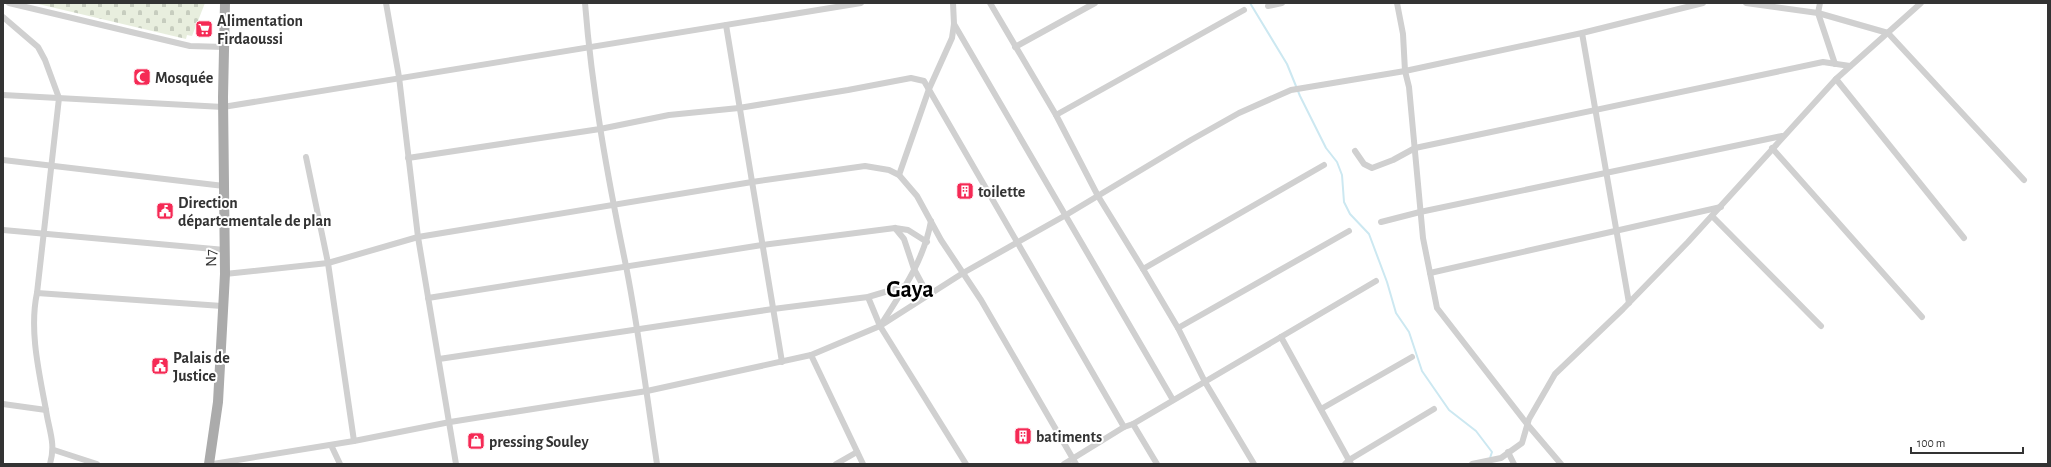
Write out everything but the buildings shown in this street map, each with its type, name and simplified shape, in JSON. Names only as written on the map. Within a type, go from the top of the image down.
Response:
[{"type":"main road","name":"N7","points":[[209,464],[218,402],[222,306],[225,274],[223,107],[225,3]]},
{"type":"street","points":[[9,3],[190,46],[224,46]]},
{"type":"street","points":[[386,3],[399,77],[418,237],[456,464]]},
{"type":"street","points":[[585,3],[588,47],[600,129],[637,328],[647,391],[655,464]]},
{"type":"street","points":[[3,95],[223,107],[399,77],[861,3]]},
{"type":"street","points":[[899,175],[929,89],[952,38],[954,24],[953,3]]},
{"type":"street","points":[[990,3],[1056,115],[1098,196],[1144,269],[1178,328],[1205,382],[1254,464]]},
{"type":"street","points":[[1015,46],[1095,3]]},
{"type":"street","points":[[1268,6],[1282,3]]},
{"type":"street","points":[[1397,3],[1403,34],[1405,71],[1410,86],[1423,238],[1437,308],[1527,424],[1561,464]]},
{"type":"street","points":[[213,464],[354,441],[450,422],[647,391],[811,355],[880,326],[963,273],[1066,215],[1239,113],[1291,90],[1405,71],[1582,33],[1703,3]]},
{"type":"street","points":[[1746,3],[1818,13],[1888,34],[2024,180]]},
{"type":"street","points":[[1820,3],[1818,13],[1835,64]]},
{"type":"street","points":[[1472,464],[1501,458],[1522,443],[1526,434],[1527,424],[1541,396],[1555,374],[1630,303],[1712,216],[1782,136],[1836,79],[1888,34],[1920,3]]},
{"type":"street","points":[[1056,115],[1244,10]]},
{"type":"street","points":[[3,17],[38,47],[45,60],[60,98],[37,293],[33,312],[34,332],[46,410],[54,450],[50,464]]},
{"type":"street","points":[[954,24],[1173,400]]},
{"type":"street","points":[[726,25],[782,362]]},
{"type":"street","points":[[1582,33],[1630,303]]},
{"type":"street","points":[[1355,151],[1364,164],[1372,168],[1393,160],[1415,148],[1823,62],[1850,66]]},
{"type":"street","points":[[408,158],[600,129],[669,115],[739,108],[911,78],[924,80],[1124,427]]},
{"type":"street","points":[[1836,79],[1964,238]]},
{"type":"street","points":[[1381,222],[1420,212],[1782,136]]},
{"type":"street","points":[[1772,148],[1922,317]]},
{"type":"street","points":[[306,157],[328,263],[354,441]]},
{"type":"street","points":[[3,160],[224,186]]},
{"type":"street","points":[[1144,269],[1324,165]]},
{"type":"street","points":[[225,274],[328,263],[418,237],[614,206],[752,182],[865,166],[889,170],[899,175],[917,196],[981,300],[1074,462]]},
{"type":"street","points":[[1430,273],[1721,206]]},
{"type":"street","points":[[1712,216],[1821,326]]},
{"type":"street","points":[[880,326],[906,286],[927,242],[931,221]]},
{"type":"street","points":[[428,298],[625,265],[762,245],[895,228],[908,230],[927,242]]},
{"type":"street","points":[[895,228],[904,239],[914,269],[928,296]]},
{"type":"street","points":[[3,230],[225,250]]},
{"type":"street","points":[[1178,328],[1349,231]]},
{"type":"street","points":[[1064,464],[1074,462],[1124,427],[1133,424],[1376,280]]},
{"type":"street","points":[[439,359],[637,328],[868,297],[906,286]]},
{"type":"street","points":[[37,293],[222,306]]},
{"type":"street","points":[[868,297],[880,326],[966,464]]},
{"type":"street","points":[[1281,337],[1321,409],[1348,462],[1434,409]]},
{"type":"street","points":[[811,355],[863,464]]},
{"type":"street","points":[[1321,409],[1412,356]]},
{"type":"street","points":[[3,404],[46,410]]},
{"type":"street","points":[[1133,424],[1157,464]]},
{"type":"street","points":[[331,445],[340,464]]},
{"type":"street","points":[[54,450],[98,464]]},
{"type":"street","points":[[836,464],[857,452]]},
{"type":"street","points":[[1508,452],[1514,464]]},
{"type":"green space","points":[[34,3],[205,3],[192,36],[187,35],[186,39]]},
{"type":"waterway","points":[[1250,3],[1287,64],[1300,96],[1326,148],[1337,162],[1342,175],[1344,202],[1350,214],[1369,234],[1387,282],[1396,313],[1409,332],[1422,371],[1449,410],[1476,431],[1492,452],[1490,458]]},
{"type":"place","name":"Alimentation Firdaoussi","points":[[204,29]]},
{"type":"place","name":"Mosquée","points":[[142,77]]},
{"type":"place","name":"toilette","points":[[965,191]]},
{"type":"place","name":"Direction départementale de plan","points":[[165,211]]},
{"type":"place","name":"Palais de Justice","points":[[160,366]]},
{"type":"place","name":"batiments","points":[[1023,436]]},
{"type":"place","name":"pressing Souley","points":[[476,441]]},
{"type":"district","name":"Gaya","points":[[910,289]]}]
